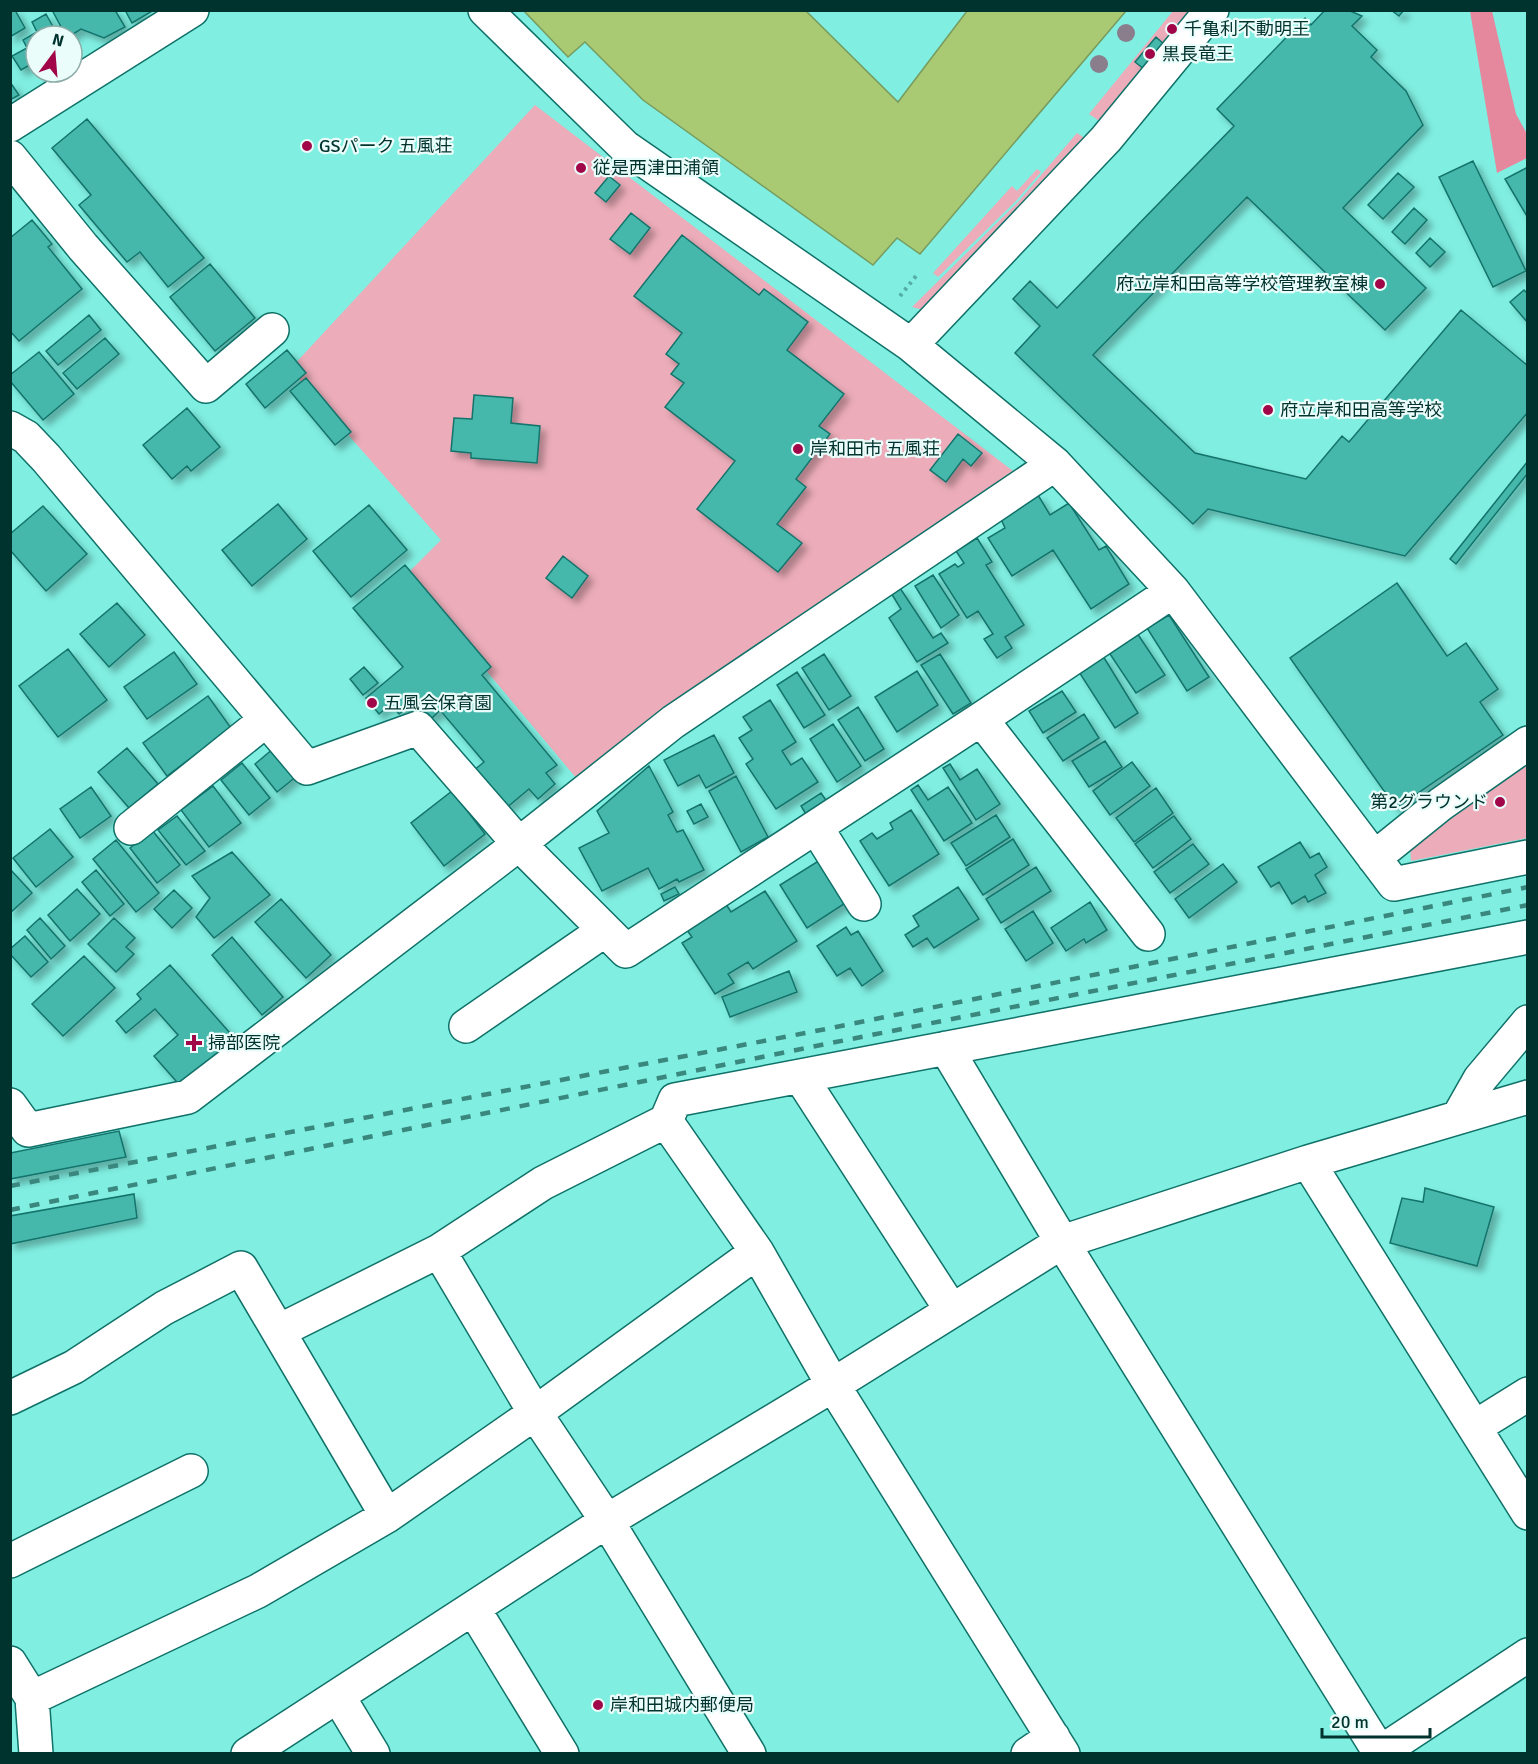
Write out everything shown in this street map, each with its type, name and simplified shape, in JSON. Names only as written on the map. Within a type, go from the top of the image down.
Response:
[{"type":"street","points":[[485,10],[625,147],[911,345],[1055,464],[1173,591],[1394,884],[1527,857]]},
{"type":"street","points":[[911,345],[1106,139],[1212,10]]},
{"type":"street","points":[[10,125],[183,13]]},
{"type":"street","points":[[10,157],[83,247],[206,386],[273,330]]},
{"type":"street","points":[[10,428],[26,437],[46,458],[307,768],[418,728],[519,844],[626,951],[1173,591]]},
{"type":"street","points":[[10,1105],[28,1130],[188,1097],[519,844],[674,722],[1055,464]]},
{"type":"street","points":[[981,719],[1148,934]]},
{"type":"street","points":[[131,828],[266,720]]},
{"type":"street","points":[[1374,858],[1441,804],[1527,743]]},
{"type":"street","points":[[816,827],[864,904]]},
{"type":"street","points":[[466,1026],[605,930]]},
{"type":"street","points":[[279,1331],[439,1251],[543,1183],[666,1121],[675,1100],[1527,937]]},
{"type":"street","points":[[1460,1116],[1480,1079],[1527,1022]]},
{"type":"street","points":[[946,1048],[1062,1242],[1379,1753],[1527,1655]]},
{"type":"street","points":[[800,1076],[952,1311]]},
{"type":"street","points":[[248,1754],[607,1521],[833,1385],[1062,1242],[1308,1162],[1527,1097]]},
{"type":"street","points":[[666,1121],[757,1251],[833,1385],[1048,1748]]},
{"type":"street","points":[[1308,1162],[1527,1513]]},
{"type":"street","points":[[439,1251],[535,1413],[607,1521],[749,1754]]},
{"type":"street","points":[[32,1698],[258,1591],[387,1516],[535,1413],[757,1251]]},
{"type":"street","points":[[10,1398],[74,1367],[164,1308],[241,1268],[387,1516]]},
{"type":"street","points":[[1475,1427],[1527,1394]]},
{"type":"street","points":[[10,1561],[191,1471]]},
{"type":"street","points":[[473,1608],[562,1754]]},
{"type":"street","points":[[10,1663],[32,1698],[36,1754]]},
{"type":"street","points":[[338,1696],[373,1754]]},
{"type":"shaded area","points":[[524,11],[806,11],[898,102],[967,11],[1126,11],[920,254],[897,238],[873,265],[643,100],[585,42],[568,57]]},
{"type":"shaded area","points":[[1173,11],[1193,11],[1101,122],[1089,114]]},
{"type":"shaded area","points":[[1470,11],[1492,11],[1516,114],[1527,134],[1527,158],[1497,173]]},
{"type":"shaded area","points":[[535,105],[1013,471],[577,779],[406,575],[441,540],[290,369]]},
{"type":"shaded area","points":[[1077,133],[1086,139],[923,310],[912,307],[1018,202]]},
{"type":"shaded area","points":[[1037,169],[1041,172],[1016,201],[938,277],[933,273],[1012,186],[1017,191]]},
{"type":"shaded area","name":"第2グラウンド","points":[[1527,765],[1527,838],[1411,861],[1410,844]]},
{"type":"building","points":[[10,10],[15,10],[24,29],[10,37]]},
{"type":"building","points":[[52,10],[115,10],[125,27],[104,38],[84,30],[84,24],[60,24]]},
{"type":"building","points":[[125,10],[154,10],[132,23]]},
{"type":"building","name":"府立岸和田高等学校管理教室棟","points":[[1325,10],[1348,10],[1362,16],[1352,26],[1377,50],[1371,57],[1406,91],[1423,125],[1343,208],[1426,288],[1385,330],[1247,197],[1093,355],[1195,453],[1306,479],[1342,436],[1349,442],[1461,310],[1528,366],[1528,412],[1405,556],[1208,509],[1193,524],[1015,353],[1040,326],[1013,299],[1030,281],[1057,308],[1234,126],[1217,109],[1305,18],[1311,25]]},
{"type":"building","points":[[1391,10],[1404,10],[1399,16]]},
{"type":"building","points":[[46,14],[51,24],[33,24],[32,22]]},
{"type":"building","name":"黒長竜王","points":[[1156,37],[1165,45],[1144,69],[1135,62]]},
{"type":"building","points":[[24,50],[24,68],[21,70],[12,56]]},
{"type":"building","points":[[10,82],[19,95],[10,100]]},
{"type":"building","points":[[87,119],[204,258],[168,287],[140,252],[127,262],[79,205],[91,195],[52,148]]},
{"type":"building","points":[[1473,161],[1526,271],[1493,287],[1439,177]]},
{"type":"building","points":[[1528,167],[1528,218],[1505,179]]},
{"type":"building","points":[[1398,173],[1414,187],[1383,219],[1368,205]]},
{"type":"building","points":[[609,176],[620,185],[606,202],[595,193]]},
{"type":"building","points":[[1414,208],[1427,220],[1405,244],[1392,232]]},
{"type":"building","points":[[631,213],[650,228],[630,254],[610,239]]},
{"type":"building","points":[[32,220],[52,244],[48,247],[82,289],[19,341],[10,331],[10,238]]},
{"type":"building","points":[[682,235],[759,295],[764,289],[808,322],[787,350],[844,394],[819,426],[830,434],[796,479],[806,487],[777,524],[802,543],[778,572],[697,509],[735,461],[665,407],[684,383],[671,374],[679,364],[666,354],[682,333],[634,296]]},
{"type":"building","points":[[1430,238],[1445,252],[1430,267],[1416,253]]},
{"type":"building","points":[[210,264],[255,318],[215,351],[170,297]]},
{"type":"building","points":[[1524,290],[1528,294],[1528,323],[1510,302]]},
{"type":"building","points":[[89,315],[101,330],[58,365],[46,351]]},
{"type":"building","points":[[105,338],[119,354],[77,389],[63,373]]},
{"type":"building","points":[[287,350],[306,373],[265,408],[246,384]]},
{"type":"building","points":[[39,352],[74,394],[43,420],[10,381],[10,375]]},
{"type":"building","points":[[306,378],[351,432],[335,445],[290,391]]},
{"type":"building","points":[[474,395],[513,398],[511,423],[540,426],[537,463],[471,458],[471,453],[451,451],[454,418],[472,419]]},
{"type":"building","points":[[187,408],[220,447],[191,471],[187,466],[172,479],[143,445]]},
{"type":"building","points":[[958,434],[982,453],[971,466],[963,459],[946,482],[930,470]]},
{"type":"building","points":[[1528,461],[1528,473],[1456,564],[1450,559]]},
{"type":"building","points":[[1038,495],[1050,515],[1069,503],[1099,550],[1106,546],[1129,584],[1091,609],[1053,550],[1012,576],[988,538],[1005,528],[1001,519]]},
{"type":"building","points":[[278,504],[307,539],[252,586],[222,550]]},
{"type":"building","points":[[369,505],[407,550],[351,597],[313,551]]},
{"type":"building","points":[[43,506],[87,554],[46,591],[10,550],[10,534]]},
{"type":"building","points":[[977,538],[992,562],[986,565],[1024,625],[1005,637],[1012,648],[997,658],[984,639],[993,634],[978,611],[967,618],[939,574],[955,564],[958,567],[964,563],[956,551]]},
{"type":"building","points":[[563,556],[588,576],[572,598],[546,578]]},
{"type":"building","points":[[405,565],[491,667],[482,675],[557,765],[546,773],[555,784],[538,799],[529,789],[505,809],[473,771],[484,762],[440,710],[431,719],[416,700],[399,714],[391,704],[379,714],[366,698],[403,667],[353,608]]},
{"type":"building","points":[[933,575],[959,615],[941,628],[915,586]]},
{"type":"building","points":[[1397,583],[1447,656],[1466,643],[1498,689],[1480,702],[1503,735],[1396,808],[1290,658]]},
{"type":"building","points":[[900,588],[933,638],[941,633],[948,643],[917,662],[889,618],[901,609],[891,593]]},
{"type":"building","points":[[117,603],[145,635],[109,667],[80,634]]},
{"type":"building","points":[[1169,615],[1209,677],[1187,691],[1147,628]]},
{"type":"building","points":[[1137,633],[1165,675],[1136,693],[1108,651]]},
{"type":"building","points":[[68,649],[107,700],[58,737],[19,686]]},
{"type":"building","points":[[174,652],[197,684],[147,719],[124,687]]},
{"type":"building","points":[[824,654],[851,696],[829,710],[802,668]]},
{"type":"building","points":[[940,654],[971,703],[953,714],[921,665]]},
{"type":"building","points":[[1103,656],[1138,713],[1115,728],[1079,672]]},
{"type":"building","points":[[364,667],[378,683],[363,695],[350,679]]},
{"type":"building","points":[[917,671],[938,705],[897,732],[875,697]]},
{"type":"building","points":[[797,672],[825,715],[804,728],[777,685]]},
{"type":"building","points":[[1062,691],[1076,712],[1043,733],[1029,711]]},
{"type":"building","points":[[208,696],[231,728],[167,776],[143,743]]},
{"type":"building","points":[[770,700],[796,742],[782,751],[791,765],[802,758],[818,782],[776,809],[746,764],[753,759],[739,738],[752,730],[743,717]]},
{"type":"building","points":[[858,707],[884,749],[865,761],[838,720]]},
{"type":"building","points":[[1084,714],[1099,738],[1063,761],[1047,738]]},
{"type":"building","points":[[833,724],[861,766],[837,782],[810,739]]},
{"type":"building","points":[[714,735],[734,773],[706,788],[699,775],[678,786],[664,760]]},
{"type":"building","points":[[1105,741],[1122,767],[1089,787],[1072,761]]},
{"type":"building","points":[[127,748],[158,784],[129,808],[98,772]]},
{"type":"building","points":[[274,748],[297,776],[277,792],[255,764]]},
{"type":"building","points":[[1132,762],[1150,786],[1110,815],[1093,791]]},
{"type":"building","points":[[242,763],[270,798],[249,815],[221,780]]},
{"type":"building","points":[[950,764],[960,780],[977,769],[1000,804],[976,820],[943,768]]},
{"type":"building","points":[[649,766],[673,812],[668,815],[677,832],[683,830],[704,870],[679,882],[677,879],[659,889],[648,868],[602,891],[579,848],[609,833],[597,811]]},
{"type":"building","points":[[736,776],[768,837],[741,852],[709,791]]},
{"type":"building","points":[[918,785],[928,800],[948,787],[972,823],[944,841],[911,790]]},
{"type":"building","points":[[213,786],[241,823],[209,847],[181,810]]},
{"type":"building","points":[[91,787],[111,816],[80,838],[60,809]]},
{"type":"building","points":[[1156,788],[1173,813],[1134,842],[1116,818]]},
{"type":"building","points":[[452,791],[485,834],[444,866],[411,823]]},
{"type":"building","points":[[821,793],[828,803],[807,816],[801,806]]},
{"type":"building","points":[[701,804],[708,817],[694,824],[687,811]]},
{"type":"building","points":[[911,810],[939,854],[889,886],[860,841],[872,833],[877,839],[893,829],[890,823]]},
{"type":"building","points":[[996,815],[1010,837],[966,866],[951,843]]},
{"type":"building","points":[[177,816],[205,851],[186,865],[158,830]]},
{"type":"building","points":[[1174,816],[1191,839],[1153,868],[1135,844]]},
{"type":"building","points":[[50,829],[73,857],[36,887],[13,858]]},
{"type":"building","points":[[152,830],[180,865],[157,883],[130,848]]},
{"type":"building","points":[[1013,839],[1029,865],[983,895],[966,869]]},
{"type":"building","points":[[116,840],[159,893],[136,912],[93,859]]},
{"type":"building","points":[[1300,842],[1310,858],[1319,853],[1327,867],[1315,875],[1326,893],[1308,902],[1305,896],[1292,904],[1279,882],[1271,887],[1258,867]]},
{"type":"building","points":[[1193,844],[1209,864],[1170,893],[1154,872]]},
{"type":"building","points":[[232,852],[270,895],[214,938],[196,917],[210,898],[192,876]]},
{"type":"building","points":[[820,860],[847,902],[807,928],[780,885]]},
{"type":"building","points":[[1223,864],[1237,882],[1189,918],[1175,899]]},
{"type":"building","points":[[1036,867],[1051,891],[1001,923],[986,899]]},
{"type":"building","points":[[10,869],[32,893],[10,913]]},
{"type":"building","points":[[96,870],[124,904],[110,916],[82,882]]},
{"type":"building","points":[[675,887],[679,894],[664,901],[661,894]]},
{"type":"building","points":[[958,887],[979,919],[934,948],[927,938],[913,947],[905,935],[919,926],[913,916]]},
{"type":"building","points":[[77,889],[100,914],[70,941],[48,915]]},
{"type":"building","points":[[174,890],[192,908],[172,928],[154,909]]},
{"type":"building","points":[[765,891],[797,941],[753,969],[748,962],[728,974],[734,983],[715,994],[682,943],[692,937],[686,929],[726,904],[731,912]]},
{"type":"building","points":[[281,899],[331,955],[306,978],[255,922]]},
{"type":"building","points":[[1090,902],[1107,930],[1086,943],[1084,939],[1066,951],[1051,928]]},
{"type":"building","points":[[1033,911],[1053,943],[1026,961],[1005,929]]},
{"type":"building","points":[[40,918],[65,946],[51,959],[27,930]]},
{"type":"building","points":[[114,918],[135,938],[126,947],[134,954],[116,972],[88,944]]},
{"type":"building","points":[[846,927],[851,935],[858,931],[883,971],[862,986],[850,968],[837,976],[817,946]]},
{"type":"building","points":[[25,936],[48,962],[31,977],[10,954],[10,949]]},
{"type":"building","points":[[232,937],[283,997],[262,1015],[212,955]]},
{"type":"building","points":[[84,956],[115,988],[63,1036],[32,1004]]},
{"type":"building","points":[[170,965],[237,1041],[183,1089],[154,1056],[178,1035],[155,1009],[126,1033],[116,1021],[141,999],[137,994]]},
{"type":"building","points":[[789,971],[797,992],[730,1017],[722,997]]},
{"type":"building","points":[[119,1131],[126,1157],[10,1179],[10,1153]]},
{"type":"building","points":[[1425,1188],[1494,1207],[1477,1266],[1390,1243],[1402,1198],[1423,1202]]},
{"type":"building","points":[[134,1194],[137,1218],[10,1244],[10,1216]]},
{"type":"railway","points":[[10,1186],[826,1029],[1528,887]]},
{"type":"railway","points":[[10,1210],[831,1043],[1528,905]]},
{"type":"place","name":"千亀利不動明王","points":[[1172,29]]},
{"type":"place","name":"黒長竜王","points":[[1150,54]]},
{"type":"place","name":"GSパーク 五風荘","points":[[307,146]]},
{"type":"place","name":"従是西津田浦領","points":[[581,168]]},
{"type":"place","name":"府立岸和田高等学校管理教室棟","points":[[1380,284]]},
{"type":"place","name":"府立岸和田高等学校","points":[[1268,410]]},
{"type":"place","name":"岸和田市 五風荘","points":[[798,449]]},
{"type":"place","name":"五風会保育園","points":[[372,703]]},
{"type":"place","name":"第2グラウンド","points":[[1500,802]]},
{"type":"place","name":"掃部医院","points":[[194,1043]]},
{"type":"place","name":"岸和田城内郵便局","points":[[598,1705]]}]
